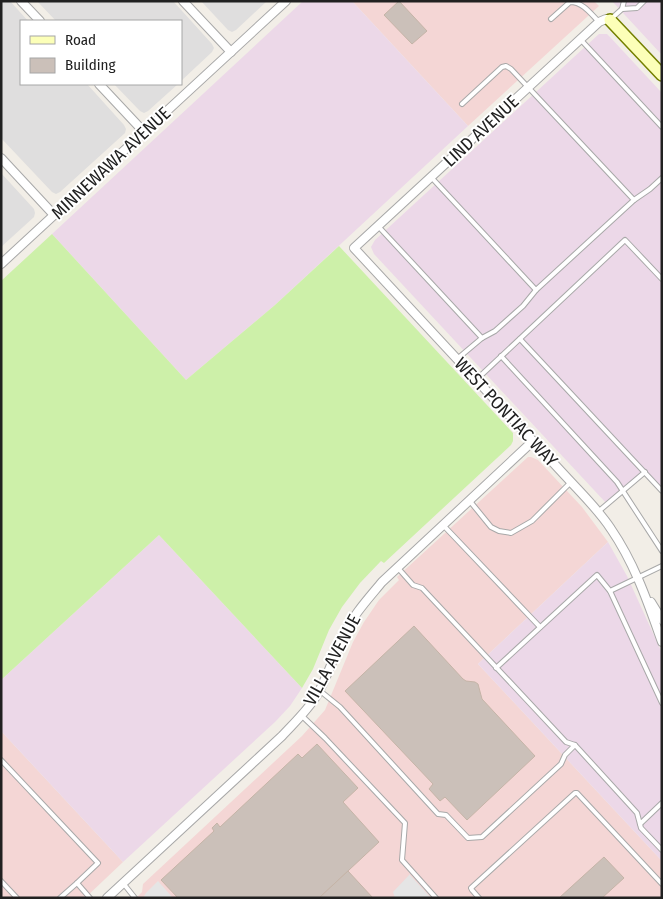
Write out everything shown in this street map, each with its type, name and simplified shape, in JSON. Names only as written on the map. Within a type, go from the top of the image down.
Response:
[{"type":"street","points":[[21,1],[39,20]]},
{"type":"street","points":[[183,1],[231,52]]},
{"type":"street","name":"MINNEWAWA AVENUE","points":[[1,264],[286,1]]},
{"type":"street","points":[[604,21],[662,75]]},
{"type":"street","name":"LIND AVENUE","points":[[354,248],[580,40],[604,21]]},
{"type":"street","points":[[100,85],[144,132]]},
{"type":"street","points":[[1,158],[54,215]]},
{"type":"street","name":"WEST PONTIAC WAY","points":[[354,248],[571,482],[611,528],[638,577],[662,642]]},
{"type":"street","name":"VILLA AVENUE","points":[[107,898],[282,736],[302,715],[316,697],[328,676],[344,635],[353,618],[365,602],[382,582],[533,441]]},
{"type":"street","name":"WEST PONTIAC WAY","points":[[642,588],[662,620]]},
{"type":"lane","points":[[622,9],[624,1]]},
{"type":"lane","points":[[551,19],[570,2],[576,2],[604,21],[622,9],[637,8],[644,1]]},
{"type":"lane","points":[[580,40],[662,127]]},
{"type":"lane","points":[[462,104],[502,67],[506,66],[529,87],[634,200]]},
{"type":"lane","points":[[431,177],[536,290]]},
{"type":"lane","points":[[457,359],[482,338],[495,331],[523,306],[536,290],[634,200],[662,178]]},
{"type":"lane","points":[[378,226],[482,338]]},
{"type":"lane","points":[[476,380],[625,240],[662,279]]},
{"type":"lane","points":[[520,339],[662,490]]},
{"type":"lane","points":[[501,356],[617,482],[662,551]]},
{"type":"lane","points":[[598,512],[645,472]]},
{"type":"lane","points":[[469,500],[491,527],[510,533],[532,521],[571,482]]},
{"type":"lane","points":[[444,525],[540,627]]},
{"type":"lane","points":[[610,591],[662,566]]},
{"type":"lane","points":[[398,568],[413,585],[422,588],[566,742],[575,745],[637,813],[641,828],[662,850]]},
{"type":"lane","points":[[496,668],[596,575],[610,591],[662,703]]},
{"type":"lane","points":[[319,690],[340,707],[438,814],[446,815],[468,838],[482,837],[561,764],[565,755],[575,745]]},
{"type":"lane","points":[[302,715],[404,823],[402,860],[436,898]]},
{"type":"lane","points":[[1,760],[98,863],[60,898]]},
{"type":"lane","points":[[479,898],[472,888],[575,792],[662,884]]},
{"type":"lane","points":[[640,824],[662,802]]},
{"type":"lane","points":[[1,881],[17,898]]},
{"type":"lane","points":[[77,883],[90,898]]},
{"type":"lane","points":[[123,883],[135,898]]},
{"type":"shaded area","points":[[1,1],[10,1],[27,20],[20,20],[20,85],[88,85],[126,129],[125,133],[56,194],[1,138]]},
{"type":"shaded area","points":[[37,1],[173,1],[214,48],[182,80],[182,20],[55,20]]},
{"type":"shaded area","points":[[201,1],[267,1],[232,32]]},
{"type":"shaded area","points":[[303,1],[352,1],[468,126],[275,305],[186,380],[52,234]]},
{"type":"shaded area","points":[[352,1],[594,1],[599,6],[468,126]]},
{"type":"shaded area","points":[[612,1],[662,1],[662,55]]},
{"type":"shaded area","points":[[599,34],[607,34],[662,93],[662,490],[645,472],[607,504],[374,254],[371,247],[375,240]]},
{"type":"shaded area","points":[[115,85],[177,85],[148,111],[144,113]]},
{"type":"shaded area","points":[[1,173],[34,209],[35,213],[34,217],[1,247]]},
{"type":"shaded area","points":[[528,457],[538,460],[582,507],[608,542],[478,664],[662,861],[662,898],[136,898],[142,892],[143,884],[302,736],[325,710],[353,642],[379,600],[399,580],[397,577]]},
{"type":"shaded area","points":[[159,535],[302,688],[290,706],[275,722],[123,862],[1,731],[1,680]]},
{"type":"shaded area","points":[[608,542],[627,576],[662,653],[662,861],[478,664]]},
{"type":"shaded area","points":[[1,731],[123,862],[85,898],[1,898]]},
{"type":"shaded area","points":[[410,874],[431,898],[395,898],[393,892]]},
{"type":"shaded area","points":[[158,881],[173,898],[143,898],[146,893]]},
{"type":"green space","points":[[52,234],[186,380],[275,305],[339,246],[513,433],[511,445],[384,563],[381,561],[360,583],[342,607],[329,630],[313,669],[302,688],[159,535],[1,680],[1,281]]},
{"type":"building","points":[[399,1],[427,31],[412,44],[384,15]]},
{"type":"building","points":[[414,626],[463,679],[478,684],[482,699],[535,756],[467,820],[445,797],[440,801],[429,789],[433,784],[345,691]]},
{"type":"building","points":[[317,744],[358,788],[343,802],[379,842],[319,898],[178,898],[161,880],[214,831],[212,828],[217,823],[220,827],[298,754],[302,758]]},
{"type":"building","points":[[604,857],[624,878],[602,898],[559,898]]},
{"type":"building","points":[[348,871],[373,898],[319,898]]}]
